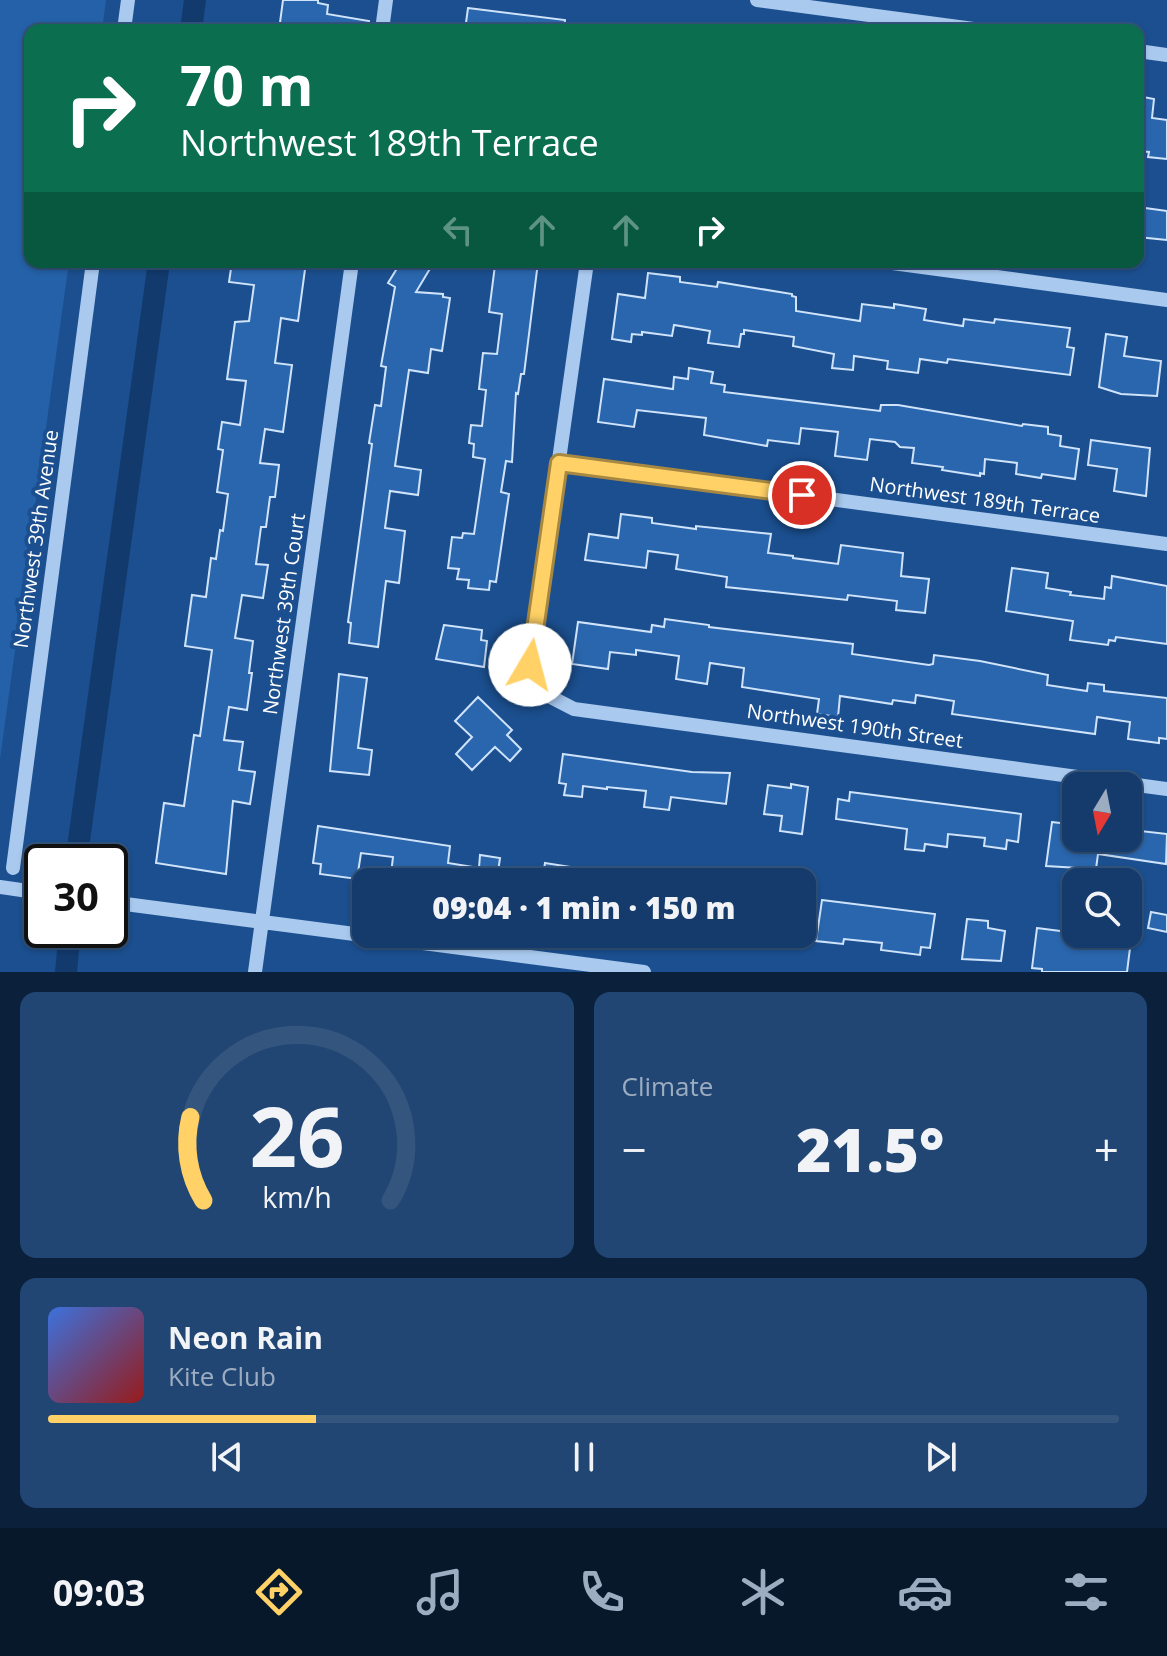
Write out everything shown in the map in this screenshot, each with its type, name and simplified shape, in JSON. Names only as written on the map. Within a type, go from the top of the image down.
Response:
[{"type":"street","points":[[125,24],[128,0]]},
{"type":"street","points":[[383,24],[386,0]]},
{"type":"street","points":[[757,0],[936,24]]},
{"type":"street","points":[[1144,52],[1167,55]]},
{"type":"street","name":"Northwest 39th Avenue","points":[[13,868],[92,268]]},
{"type":"street","name":"Northwest 39th Court","points":[[255,972],[351,268]]},
{"type":"street","points":[[559,463],[586,268]]},
{"type":"street","points":[[930,268],[1167,300]]},
{"type":"street","name":"Northwest 189th Terrace","points":[[559,463],[1167,544]]},
{"type":"street","name":"Northwest 190th Street","points":[[559,463],[530,665],[541,692],[574,709],[1167,789]]},
{"type":"street","points":[[0,887],[24,890]]},
{"type":"street","points":[[128,904],[644,972]]},
{"type":"shaded area","points":[[0,0],[106,0],[103,24],[24,24],[24,268],[68,268],[0,759]]},
{"type":"building","points":[[283,0],[318,0],[318,3],[328,5],[327,14],[369,21],[369,24],[280,24]]},
{"type":"building","points":[[468,8],[565,20],[565,24],[466,24]]},
{"type":"building","points":[[1144,97],[1154,99],[1152,118],[1167,120],[1167,159],[1148,157],[1149,152],[1144,152]]},
{"type":"building","points":[[1144,208],[1167,211],[1167,240],[1144,238]]},
{"type":"building","points":[[231,268],[305,268],[298,321],[281,318],[275,363],[292,365],[283,432],[265,429],[260,463],[279,465],[275,497],[270,497],[266,527],[261,527],[256,564],[268,565],[263,598],[242,595],[235,638],[253,641],[249,673],[252,673],[247,710],[229,707],[224,740],[243,742],[239,770],[255,772],[250,804],[233,801],[226,874],[156,863],[164,803],[184,806],[194,735],[200,736],[212,650],[185,646],[192,595],[206,597],[211,558],[216,559],[220,530],[223,531],[228,494],[217,492],[223,450],[218,449],[222,422],[240,425],[246,381],[227,379],[235,322],[249,321],[254,285],[229,282]]},
{"type":"building","points":[[397,268],[430,268],[416,292],[443,294],[443,297],[450,298],[442,351],[431,349],[428,373],[409,370],[395,466],[421,470],[418,495],[390,491],[385,528],[405,531],[399,583],[386,581],[378,647],[349,643],[351,623],[348,622],[372,444],[369,443],[375,405],[381,406],[386,367],[381,366],[395,287],[388,283]]},
{"type":"building","points":[[495,268],[537,268],[524,374],[521,374],[516,393],[512,462],[506,461],[501,492],[509,494],[496,582],[490,581],[489,590],[468,588],[469,580],[457,579],[459,569],[448,568],[452,537],[462,538],[463,533],[474,534],[485,459],[473,457],[474,444],[469,443],[471,425],[482,426],[486,390],[479,389],[483,353],[497,354],[502,314],[489,312]]},
{"type":"building","points":[[648,273],[680,277],[680,282],[717,287],[718,282],[792,294],[796,297],[796,311],[860,321],[862,304],[894,308],[894,304],[926,309],[924,320],[963,326],[964,319],[994,323],[995,319],[1070,328],[1067,347],[1074,348],[1070,375],[948,359],[947,363],[920,359],[918,373],[887,369],[888,361],[854,356],[853,370],[832,368],[834,354],[793,346],[794,337],[744,330],[739,347],[708,343],[710,331],[674,325],[672,336],[642,332],[642,335],[632,334],[631,342],[612,339],[618,294],[645,298]]},
{"type":"building","points":[[1106,334],[1127,337],[1124,356],[1161,361],[1157,396],[1121,394],[1099,387]]},
{"type":"building","points":[[689,368],[713,372],[711,383],[725,385],[724,392],[880,411],[881,405],[898,405],[1022,426],[1048,427],[1048,434],[1061,436],[1060,446],[1079,449],[1075,479],[1016,474],[1017,463],[985,459],[984,474],[980,473],[980,476],[942,470],[943,467],[912,463],[914,448],[870,439],[867,460],[835,456],[838,432],[801,428],[799,444],[768,440],[767,446],[704,435],[706,418],[637,410],[634,427],[598,422],[604,379],[673,389],[674,377],[688,379]]},
{"type":"building","points":[[1091,440],[1150,448],[1146,496],[1114,491],[1117,469],[1088,465]]},
{"type":"building","points":[[621,514],[652,518],[652,523],[696,529],[696,526],[771,534],[768,553],[793,558],[838,564],[841,545],[903,553],[901,576],[929,579],[925,613],[896,610],[897,601],[848,595],[847,600],[726,587],[727,577],[676,569],[678,555],[648,551],[646,568],[585,560],[589,534],[618,538]]},
{"type":"building","points":[[1012,568],[1048,573],[1046,588],[1071,592],[1070,595],[1104,599],[1105,587],[1111,588],[1112,576],[1167,586],[1167,644],[1116,637],[1115,641],[1109,640],[1108,645],[1070,640],[1073,621],[1006,611]]},
{"type":"building","points":[[665,619],[853,644],[852,654],[929,665],[933,664],[934,655],[980,661],[1048,675],[1047,685],[1087,691],[1088,683],[1104,685],[1104,691],[1167,698],[1167,739],[1159,738],[1159,743],[1128,739],[1130,722],[1097,717],[1095,734],[952,714],[954,701],[916,695],[915,703],[893,700],[892,704],[840,696],[838,717],[817,714],[819,699],[742,687],[744,668],[710,663],[707,684],[676,679],[679,656],[636,650],[636,655],[610,652],[608,669],[572,664],[578,622],[651,632],[652,625],[664,627]]},
{"type":"building","points":[[444,625],[482,630],[481,640],[487,641],[484,667],[436,659]]},
{"type":"building","points":[[339,674],[367,678],[358,748],[372,750],[369,775],[330,771]]},
{"type":"building","points":[[478,697],[512,730],[507,735],[521,749],[510,761],[495,747],[472,770],[456,754],[472,737],[455,721]]},
{"type":"building","points":[[563,754],[692,772],[730,773],[726,804],[671,797],[669,810],[644,807],[646,791],[607,787],[583,786],[582,797],[564,795],[566,784],[559,783]]},
{"type":"building","points":[[791,784],[808,787],[802,834],[780,831],[782,816],[764,814],[768,785],[791,788]]},
{"type":"building","points":[[850,792],[1021,814],[1018,842],[1007,840],[1006,849],[984,846],[985,838],[948,834],[947,847],[925,844],[924,851],[905,849],[907,829],[836,819],[838,799],[849,801]]},
{"type":"building","points":[[1052,822],[1062,823],[1062,852],[1142,852],[1142,831],[1167,834],[1166,864],[1098,854],[1096,868],[1046,866]]},
{"type":"building","points":[[318,826],[450,846],[448,863],[479,868],[392,868],[393,857],[361,853],[359,868],[352,868],[352,878],[320,874],[321,864],[313,863]]},
{"type":"building","points":[[480,855],[500,858],[499,868],[479,868]]},
{"type":"building","points":[[545,863],[571,867],[571,868],[544,868]]},
{"type":"building","points":[[822,900],[935,914],[930,948],[921,947],[920,955],[881,950],[882,943],[844,939],[843,944],[816,941]]},
{"type":"building","points":[[1151,912],[1167,915],[1167,932],[1148,928]]},
{"type":"building","points":[[967,919],[988,921],[988,928],[1005,931],[1001,961],[962,959]]},
{"type":"building","points":[[1037,928],[1062,931],[1062,948],[1130,948],[1127,972],[1042,972],[1042,969],[1032,968]]},
{"type":"waterway","points":[[192,24],[195,0]]},
{"type":"waterway","points":[[78,844],[158,268]]},
{"type":"waterway","points":[[66,972],[68,948]]},
{"type":"route","points":[[530,665],[559,463],[802,495]]}]
